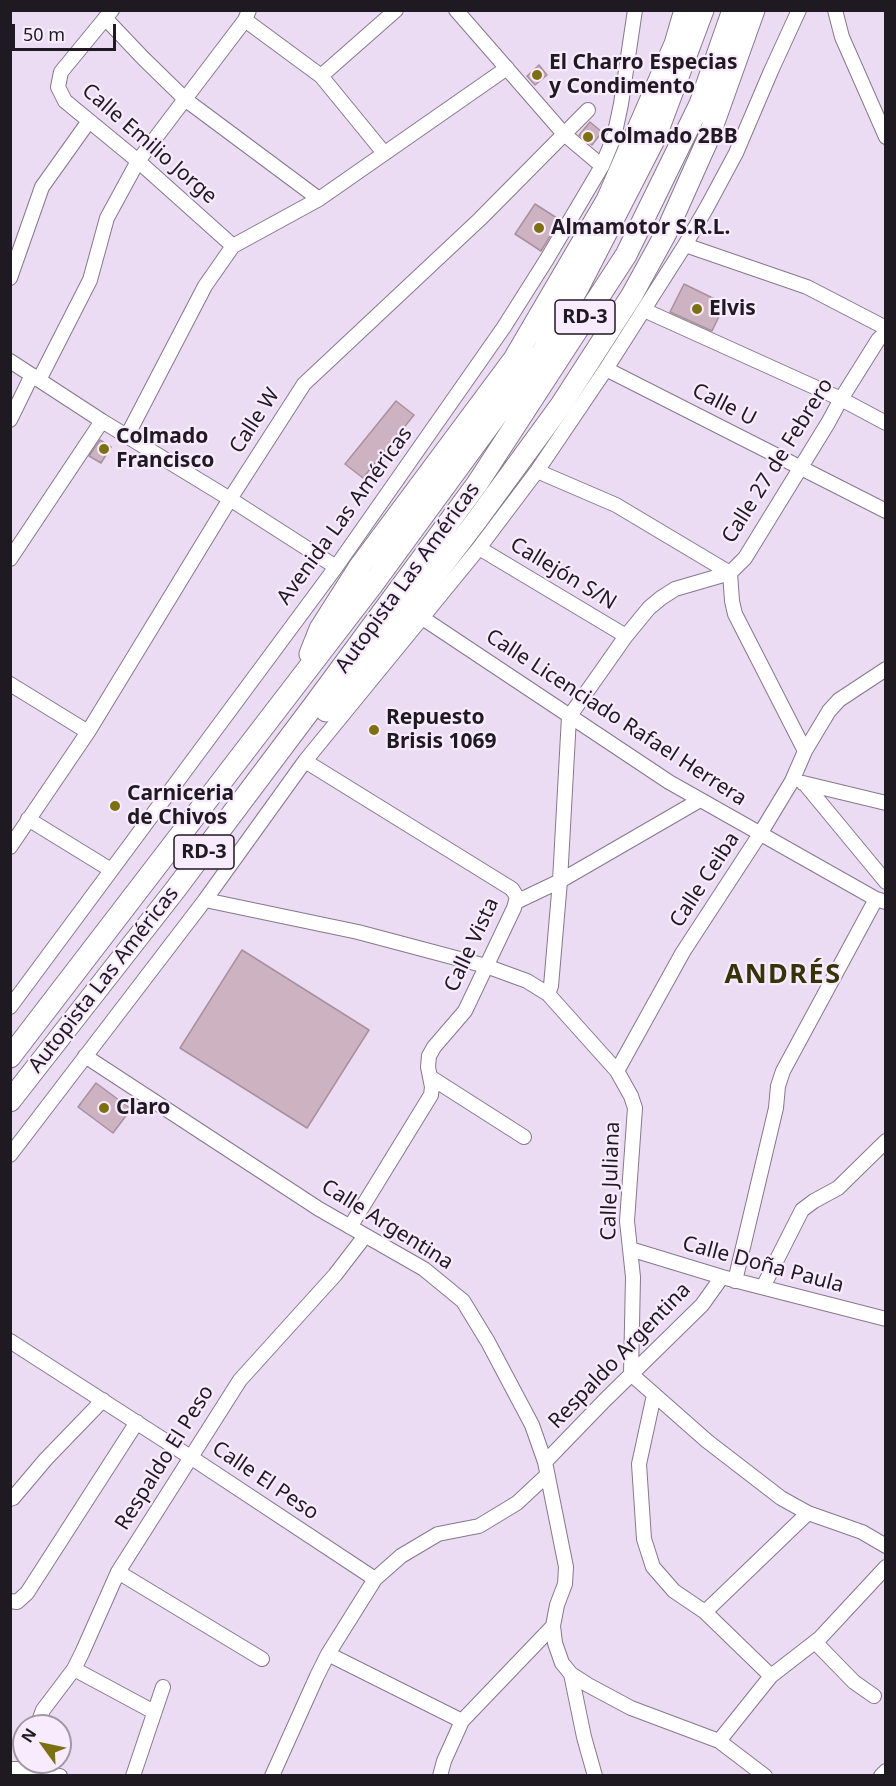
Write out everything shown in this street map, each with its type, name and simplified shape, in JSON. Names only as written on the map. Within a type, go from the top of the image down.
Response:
[{"type":"highway","points":[[299,681],[320,629],[360,566],[514,359],[607,200],[675,44],[685,10]]},
{"type":"highway","name":"Autopista Las Américas","points":[[10,1057],[373,584],[542,353],[655,138],[703,10]]},
{"type":"highway","name":"Autopista Las Américas","points":[[10,1101],[244,799],[477,484],[626,255],[700,104],[733,10]]},
{"type":"highway","points":[[244,799],[312,727],[384,642],[561,405],[632,295],[666,233],[708,139],[754,10]]},
{"type":"street","points":[[321,76],[396,10]]},
{"type":"street","points":[[456,10],[564,134],[602,166]]},
{"type":"street","name":"Avenida Las Américas","points":[[11,1005],[336,567],[504,327],[547,259],[602,166],[614,137],[635,10]]},
{"type":"street","points":[[10,1155],[205,900],[305,761],[479,548],[537,471],[606,369],[685,245],[736,153],[799,10]]},
{"type":"street","points":[[835,10],[842,37],[885,137]]},
{"type":"street","points":[[109,14],[142,58],[186,100],[319,199]]},
{"type":"street","name":"Calle Emilio Jorge","points":[[109,14],[61,72],[58,87],[65,101],[138,161],[233,246]]},
{"type":"street","points":[[10,420],[90,280],[107,218],[138,161],[186,100],[247,15],[321,76],[384,153]]},
{"type":"street","points":[[127,436],[205,286],[233,246],[319,199],[507,68]]},
{"type":"street","name":"Calle W","points":[[10,848],[88,732],[304,384],[480,219],[588,110]]},
{"type":"street","points":[[10,278],[42,187],[89,121]]},
{"type":"street","points":[[685,245],[807,287],[885,327]]},
{"type":"street","points":[[644,310],[841,399],[885,423]]},
{"type":"street","name":"Calle 27 de Febrero","points":[[568,717],[649,608],[675,589],[730,573],[745,558],[841,399],[885,332]]},
{"type":"street","points":[[10,361],[336,567]]},
{"type":"street","name":"Calle U","points":[[606,369],[885,512]]},
{"type":"street","points":[[10,559],[102,421]]},
{"type":"street","points":[[537,471],[616,506],[730,573],[735,614],[805,751]]},
{"type":"street","name":"Callejón S/N","points":[[479,548],[626,636]]},
{"type":"street","name":"Calle Licenciado Rafael Herrera","points":[[421,617],[568,717],[669,782],[881,900]]},
{"type":"street","name":"Calle Ceiba","points":[[617,1071],[683,952],[760,834],[799,782],[805,751],[829,711],[839,700],[885,669]]},
{"type":"street","points":[[10,684],[88,732]]},
{"type":"street","points":[[548,994],[551,986],[560,881],[568,717]]},
{"type":"street","name":"Calle Vista","points":[[305,761],[512,889],[517,897],[465,1011],[429,1056],[431,1095],[350,1227]]},
{"type":"street","points":[[799,782],[885,803]]},
{"type":"street","points":[[799,782],[885,882]]},
{"type":"street","points":[[516,902],[560,881],[700,800]]},
{"type":"street","points":[[28,819],[111,870]]},
{"type":"street","name":"Calle Juliana","points":[[205,900],[358,932],[486,966],[527,981],[548,994],[617,1071],[631,1095],[635,1108],[627,1221],[633,1277],[631,1374]]},
{"type":"street","points":[[728,1279],[776,1108],[778,1086],[783,1071],[881,900]]},
{"type":"street","name":"Calle Argentina","points":[[85,1056],[309,1203],[424,1269],[463,1301],[488,1342],[532,1425],[546,1468],[566,1567],[565,1584],[557,1605],[553,1626]]},
{"type":"street","points":[[430,1077],[524,1137]]},
{"type":"street","points":[[763,1287],[802,1210],[838,1188],[885,1141]]},
{"type":"street","name":"Respaldo El Peso","points":[[42,1714],[74,1669],[118,1572],[240,1380],[335,1275],[365,1236]]},
{"type":"street","name":"Calle Doña Paula","points":[[630,1249],[728,1279],[885,1319]]},
{"type":"street","name":"Respaldo Argentina","points":[[272,1776],[328,1654],[375,1579],[400,1556],[438,1534],[479,1526],[517,1503],[631,1374],[728,1279]]},
{"type":"street","name":"Calle El Peso","points":[[10,1341],[190,1456],[375,1579]]},
{"type":"street","points":[[631,1374],[707,1441],[781,1498],[808,1513],[862,1532],[885,1546]]},
{"type":"street","points":[[654,1395],[639,1464],[644,1539],[653,1567],[674,1591],[705,1612],[771,1676]]},
{"type":"street","points":[[10,1499],[103,1400]]},
{"type":"street","points":[[10,1600],[17,1602],[27,1593],[137,1422]]},
{"type":"street","points":[[705,1612],[808,1513]]},
{"type":"street","points":[[719,1741],[771,1676],[815,1642],[876,1579],[885,1566]]},
{"type":"street","points":[[118,1572],[262,1659]]},
{"type":"street","points":[[553,1626],[555,1643],[562,1663],[571,1674],[588,1686],[630,1708],[719,1741],[765,1776]]},
{"type":"street","points":[[440,1776],[444,1761],[462,1721],[553,1626]]},
{"type":"street","points":[[815,1642],[854,1682],[874,1696]]},
{"type":"street","points":[[328,1654],[462,1721]]},
{"type":"street","points":[[74,1669],[154,1712]]},
{"type":"street","points":[[571,1674],[595,1776]]},
{"type":"street","points":[[133,1776],[163,1687]]},
{"type":"street","points":[[881,1776],[885,1771]]},
{"type":"building","name":"El Charro Especias y Condimento","points":[[539,65],[547,75],[535,85],[527,76]]},
{"type":"building","name":"Colmado 2BB","points":[[590,122],[602,132],[592,145],[579,135]]},
{"type":"building","name":"Almamotor S.R.L.","points":[[535,204],[560,220],[541,251],[515,234]]},
{"type":"building","name":"Elvis","points":[[684,284],[725,304],[712,331],[670,312]]},
{"type":"building","points":[[396,401],[414,415],[363,478],[345,464]]},
{"type":"building","points":[[100,440],[111,447],[101,463],[89,456]]},
{"type":"building","points":[[242,950],[369,1030],[307,1128],[180,1048]]},
{"type":"building","name":"Claro","points":[[96,1083],[131,1109],[113,1133],[78,1107]]},
{"type":"place","name":"El Charro Especias y Condimento","points":[[537,75]]},
{"type":"place","name":"Colmado 2BB","points":[[588,137]]},
{"type":"place","name":"Almamotor S.R.L.","points":[[539,228]]},
{"type":"place","name":"Elvis","points":[[697,309]]},
{"type":"place","name":"Colmado Francisco","points":[[104,449]]},
{"type":"place","name":"Repuesto Brisis 1069","points":[[374,730]]},
{"type":"place","name":"Carniceria de Chivos","points":[[115,806]]},
{"type":"place","name":"Claro","points":[[104,1108]]},
{"type":"district","name":"ANDRÉS","points":[[783,975]]}]
